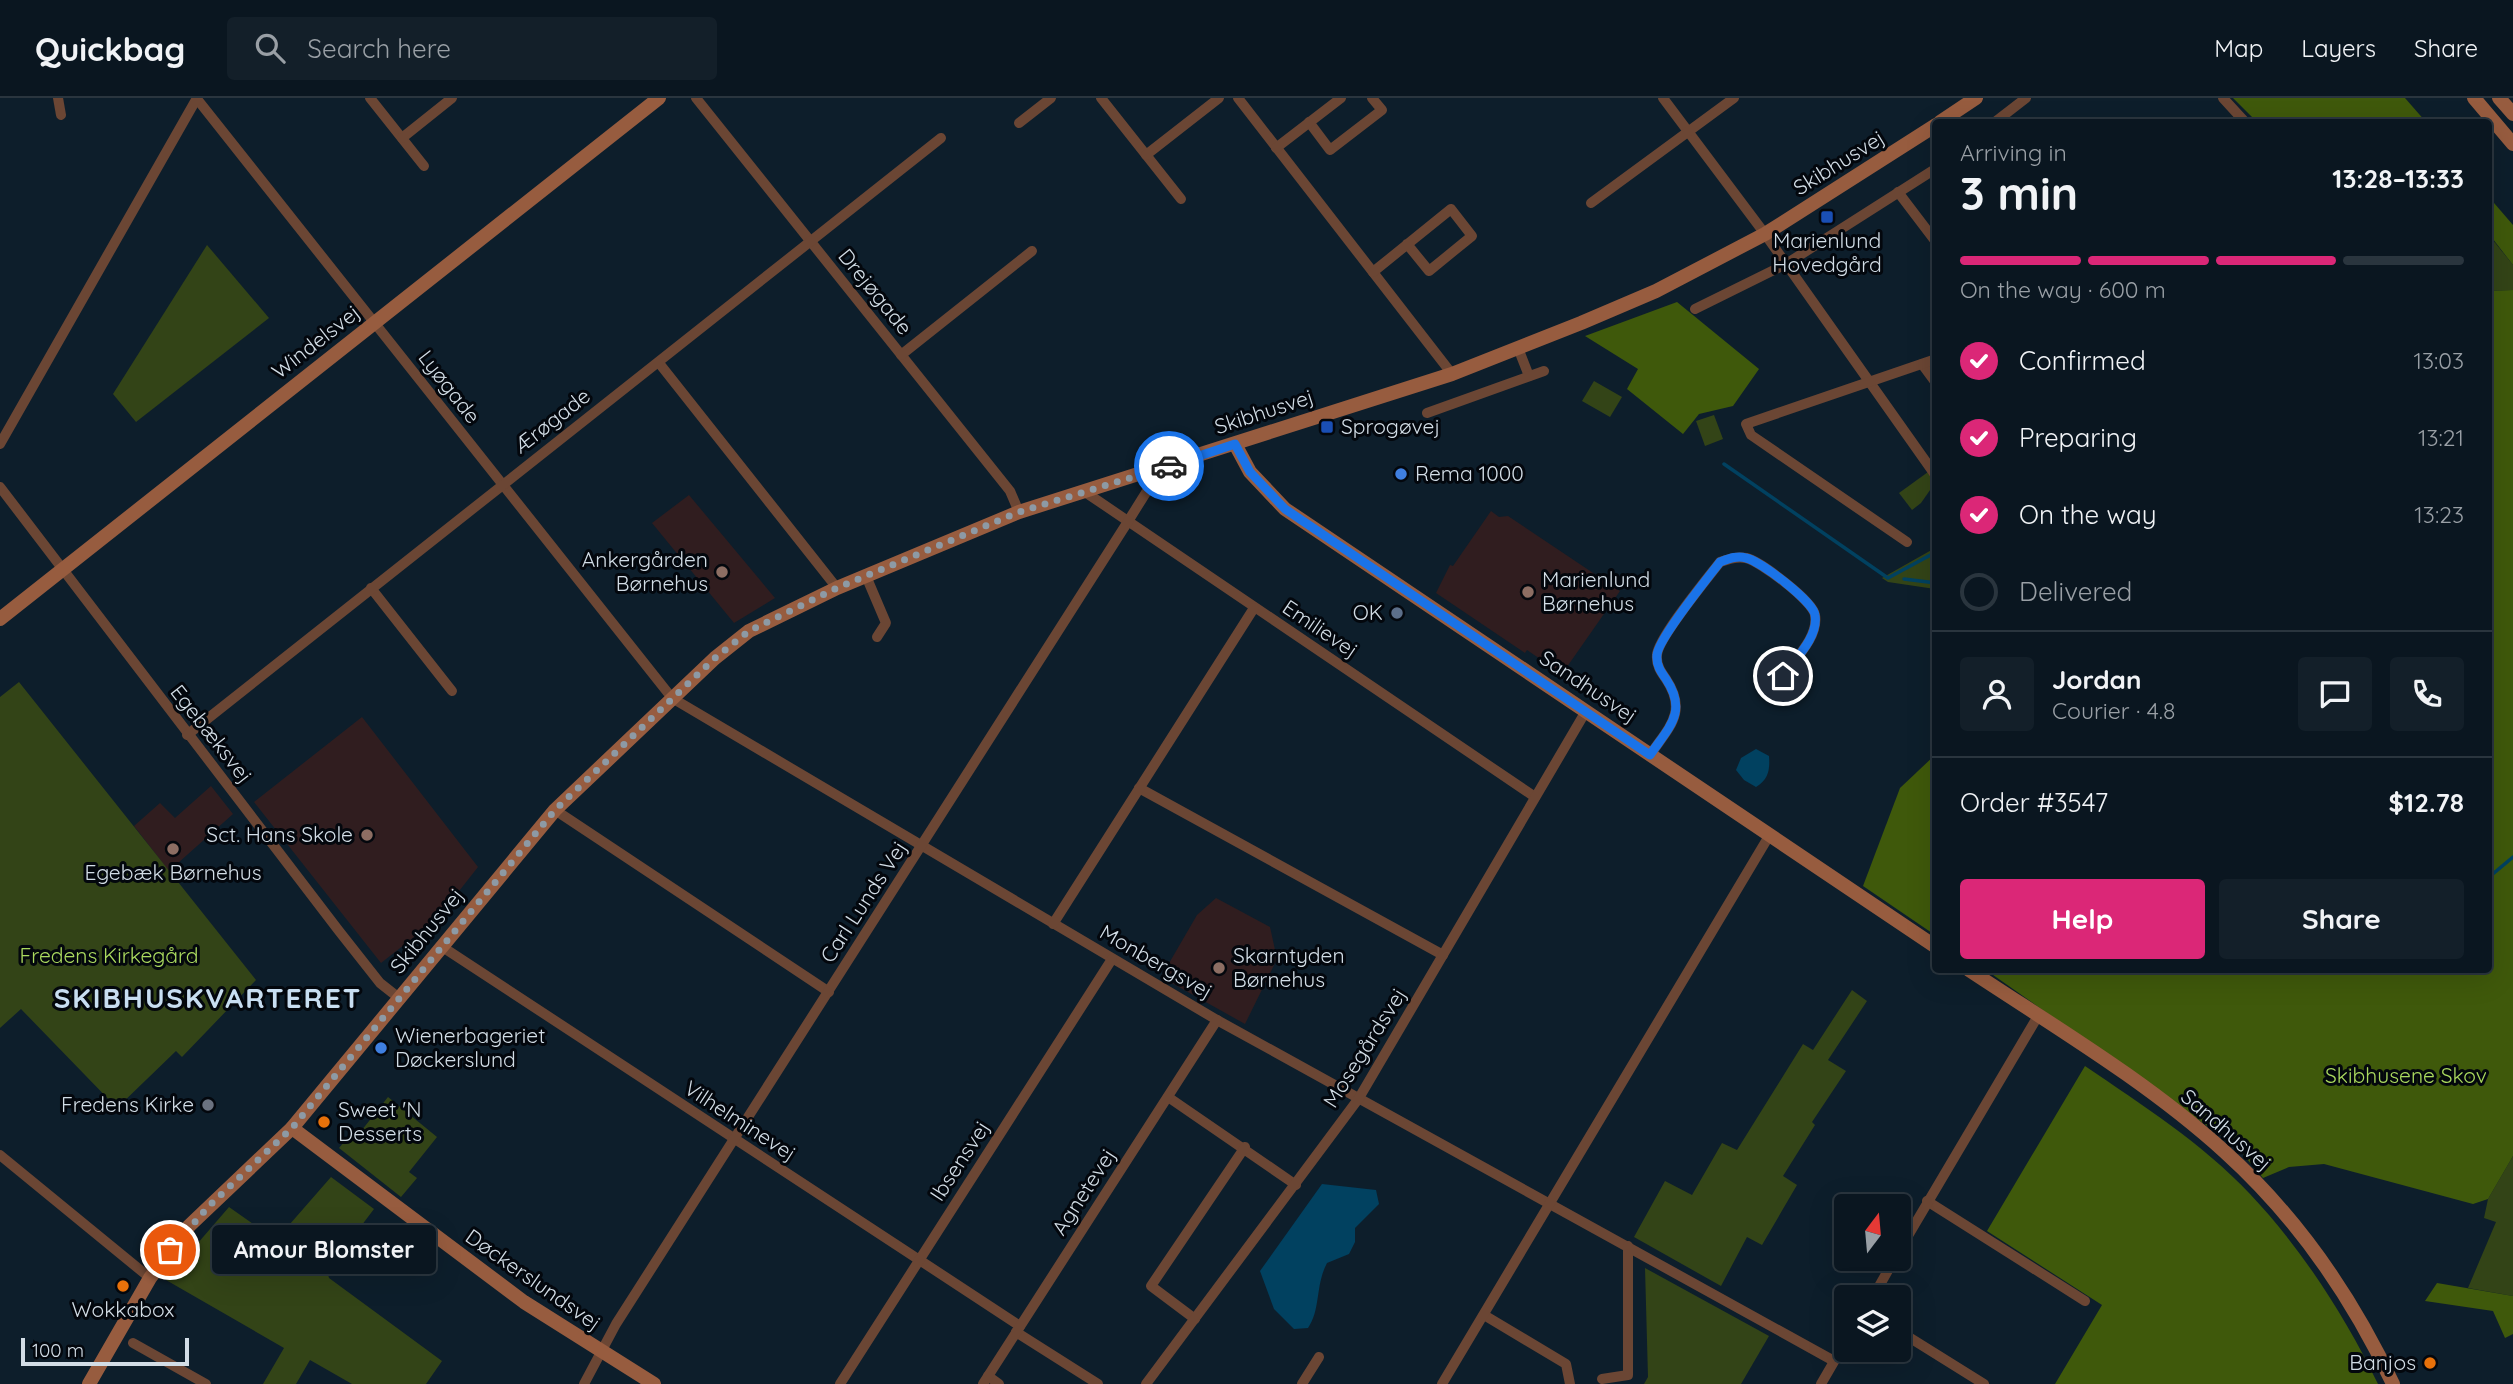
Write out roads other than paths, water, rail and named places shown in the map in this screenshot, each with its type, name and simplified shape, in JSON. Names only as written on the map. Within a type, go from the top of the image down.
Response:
[{"type":"street","points":[[58,98],[61,115]]},
{"type":"street","points":[[370,98],[424,166]]},
{"type":"street","points":[[402,138],[452,98]]},
{"type":"street","name":"Windelsvej","points":[[0,619],[659,98]]},
{"type":"street","name":"Drejøgade","points":[[696,98],[1010,491],[1019,512]]},
{"type":"street","points":[[1019,123],[1051,98]]},
{"type":"street","points":[[1101,98],[1181,199]]},
{"type":"street","points":[[1146,155],[1219,98]]},
{"type":"street","points":[[1238,98],[1452,374]]},
{"type":"street","points":[[1276,148],[1341,98]]},
{"type":"street","points":[[1309,122],[1330,150],[1382,110],[1373,98]]},
{"type":"street","points":[[1664,98],[1765,234],[1932,470]]},
{"type":"street","points":[[1591,203],[1734,98]]},
{"type":"street","name":"Skibhusvej","points":[[1945,119],[1976,98]]},
{"type":"street","points":[[1999,119],[2026,98]]},
{"type":"street","points":[[2223,98],[2242,119]]},
{"type":"street","points":[[2474,98],[2492,119]]},
{"type":"street","points":[[2499,98],[2513,114]]},
{"type":"street","points":[[0,444],[197,99]]},
{"type":"street","name":"Lyøgade","points":[[197,99],[672,698]]},
{"type":"street","points":[[2492,119],[2513,144]]},
{"type":"street","name":"Skibhusvej","points":[[89,1384],[150,1278],[202,1212],[292,1128],[555,810],[672,698],[749,631],[837,588],[1019,512],[1452,374],[1656,290],[1765,234],[1932,128]]},
{"type":"street","name":"Ærøgade","points":[[187,735],[941,138]]},
{"type":"street","points":[[1695,309],[1786,264],[1932,172]]},
{"type":"street","points":[[1898,192],[1932,237]]},
{"type":"street","points":[[1373,272],[1407,244],[1451,209],[1472,236],[1429,271],[1407,244]]},
{"type":"street","points":[[901,355],[1032,251]]},
{"type":"street","points":[[1518,348],[1529,376]]},
{"type":"street","points":[[1907,542],[1751,435],[1746,424],[1932,360]]},
{"type":"street","points":[[659,363],[837,588]]},
{"type":"street","points":[[1922,363],[1932,377]]},
{"type":"street","points":[[1427,413],[1544,371]]},
{"type":"street","name":"Sandhusvej","points":[[1235,444],[1250,472],[1285,509],[1932,944]]},
{"type":"street","name":"Carl Lunds Vej","points":[[584,1384],[599,1351],[922,848],[1152,483],[1153,471]]},
{"type":"street","name":"Egebæksvej","points":[[0,487],[187,735],[380,983],[399,998]]},
{"type":"street","name":"Emilievej","points":[[1085,492],[1535,797]]},
{"type":"street","points":[[1650,755],[1675,718],[1677,707],[1676,694],[1659,668],[1659,646],[1720,562],[1730,558],[1747,558],[1808,602],[1815,614],[1811,637],[1783,676]]},
{"type":"street","points":[[866,576],[886,623],[877,637]]},
{"type":"street","points":[[371,588],[452,691]]},
{"type":"street","points":[[1053,924],[1254,608]]},
{"type":"street","name":"Monbergsvej","points":[[672,698],[1217,1020],[1834,1361]]},
{"type":"street","name":"Mosegårdsvej","points":[[1146,1384],[1359,1098],[1586,711]]},
{"type":"street","points":[[1139,788],[1443,955]]},
{"type":"street","points":[[555,810],[829,992]]},
{"type":"street","points":[[1442,1384],[1769,836]]},
{"type":"street","name":"Vilhelminevej","points":[[441,946],[919,1260],[1018,1329]]},
{"type":"street","name":"Ibsensvej","points":[[840,1384],[1112,959]]},
{"type":"street","name":"Sandhusvej","points":[[1974,973],[2195,1127],[2260,1186],[2329,1271],[2393,1384]]},
{"type":"street","points":[[1911,1230],[2038,1016]]},
{"type":"street","name":"Agnetevej","points":[[985,1380],[1217,1020]]},
{"type":"street","points":[[1168,1097],[1245,1147],[1296,1185]]},
{"type":"street","name":"Døckerslundsvej","points":[[292,1128],[524,1302],[654,1384]]},
{"type":"street","points":[[1195,1319],[1151,1286],[1245,1147]]},
{"type":"street","points":[[0,1156],[150,1278]]},
{"type":"street","points":[[1927,1201],[2085,1301]]},
{"type":"street","points":[[1602,1379],[1628,1375],[1628,1246]]},
{"type":"street","points":[[1484,1315],[1566,1364],[1570,1384]]},
{"type":"street","points":[[1018,1329],[1098,1384]]},
{"type":"street","points":[[1911,1338],[1984,1384]]},
{"type":"street","points":[[133,1343],[206,1384]]},
{"type":"street","points":[[1302,1384],[1319,1357]]},
{"type":"street","points":[[1821,1384],[1834,1361]]},
{"type":"street","points":[[985,1380],[999,1384]]},
{"type":"water","points":[[1756,749],[1769,756],[1769,769],[1766,777],[1756,787],[1744,780],[1736,770],[1741,758]]},
{"type":"water","points":[[1322,1184],[1376,1190],[1379,1204],[1355,1228],[1355,1242],[1349,1254],[1327,1263],[1315,1313],[1308,1328],[1294,1329],[1274,1309],[1260,1271]]},
{"type":"waterway","points":[[1724,464],[1888,578],[1932,554]]},
{"type":"waterway","points":[[1904,579],[1932,582]]},
{"type":"waterway","points":[[2492,875],[2513,857]]},
{"type":"place","name":"Marienlund Hovedgård","points":[[1827,217]]},
{"type":"place","name":"Sprogøvej","points":[[1327,427]]},
{"type":"place","name":"Rema 1000","points":[[1401,474]]},
{"type":"place","name":"Ankergården Børnehus","points":[[722,572]]},
{"type":"place","name":"Marienlund Børnehus","points":[[1528,592]]},
{"type":"place","name":"OK","points":[[1397,613]]},
{"type":"place","name":"Sct. Hans Skole","points":[[367,835]]},
{"type":"place","name":"Egebæk Børnehus","points":[[173,849]]},
{"type":"place","name":"Skarntyden Børnehus","points":[[1219,968]]},
{"type":"place","name":"Wienerbageriet Døckerslund","points":[[381,1048]]},
{"type":"place","name":"Fredens Kirke","points":[[208,1105]]},
{"type":"place","name":"Sweet 'N Desserts","points":[[324,1122]]},
{"type":"place","name":"Amour Blomster","points":[[170,1250]]},
{"type":"place","name":"Wokkabox","points":[[123,1286]]},
{"type":"place","name":"Banjos","points":[[2430,1363]]},
{"type":"district","name":"SKIBHUSKVARTERET","points":[[208,998]]},
{"type":"park label","name":"Fredens Kirkegård","points":[[109,956]]},
{"type":"park label","name":"Skibhusene Skov","points":[[2406,1076]]}]
